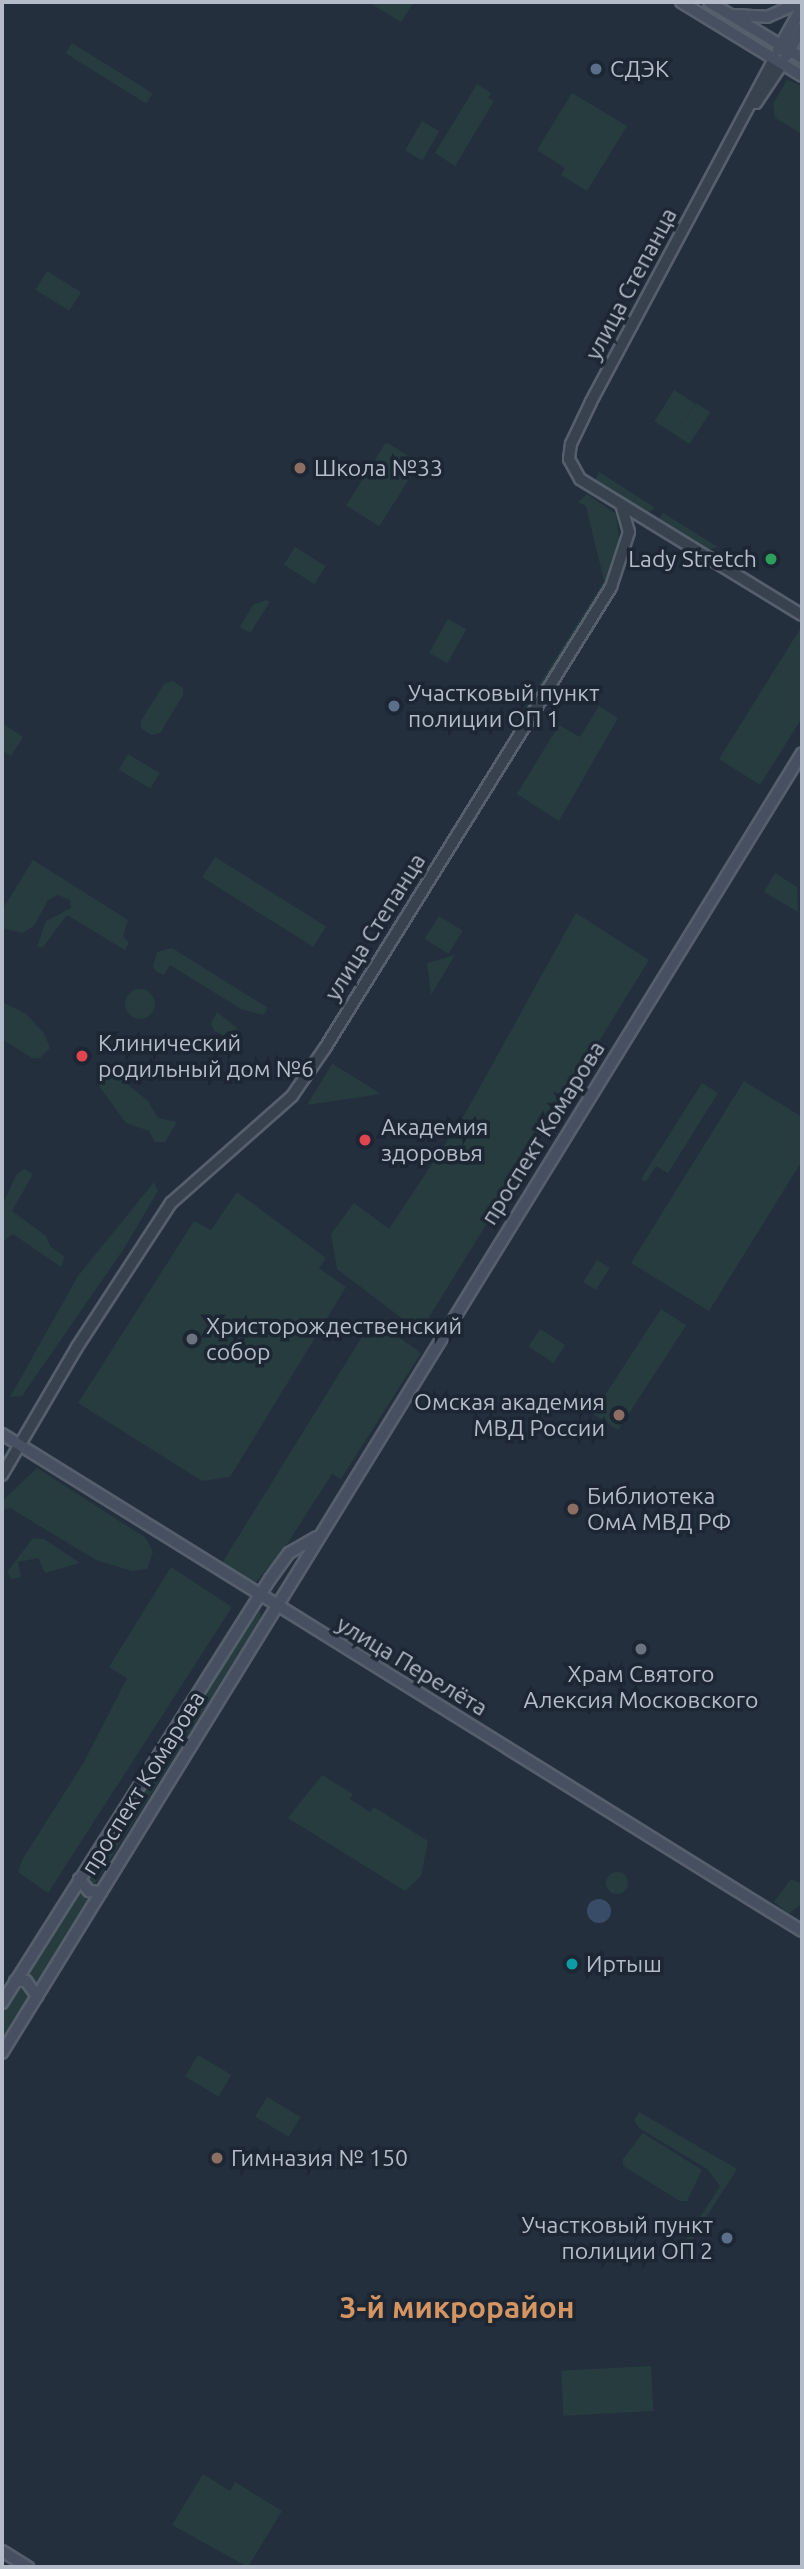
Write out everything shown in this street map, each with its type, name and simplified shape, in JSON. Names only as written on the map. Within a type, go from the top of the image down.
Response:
[{"type":"main road","points":[[681,2],[802,76]]},
{"type":"main road","points":[[709,2],[802,58]]},
{"type":"main road","points":[[778,61],[802,4]]},
{"type":"main road","points":[[729,14],[767,17],[802,4]]},
{"type":"main road","points":[[785,48],[802,28]]},
{"type":"main road","name":"проспект Комарова","points":[[2,2053],[802,753]]},
{"type":"main road","name":"улица Перелёта","points":[[2,1434],[258,1597],[802,1931]]},
{"type":"main road","name":"проспект Комарова","points":[[2,2003],[258,1597],[289,1553],[319,1535]]},
{"type":"main road","points":[[79,1878],[89,1891],[101,1892]]},
{"type":"main road","points":[[15,1981],[26,1981],[37,1996]]},
{"type":"main road","points":[[2,2551],[28,2567]]},
{"type":"street","name":"улица Степанца","points":[[2,1475],[77,1347],[172,1203],[292,1096],[325,1048],[611,587],[629,532],[621,504],[580,479],[569,459],[576,433],[778,61]]},
{"type":"street","points":[[621,504],[802,615]]},
{"type":"green space","points":[[368,2],[414,2],[401,22]]},
{"type":"green space","points":[[72,43],[153,93],[146,104],[66,53]]},
{"type":"green space","points":[[787,80],[802,86],[802,134],[775,118],[773,104]]},
{"type":"green space","points":[[477,84],[491,93],[488,98],[494,101],[455,166],[435,153]]},
{"type":"green space","points":[[572,93],[627,126],[587,191],[561,175],[565,168],[537,150]]},
{"type":"green space","points":[[422,121],[439,131],[422,160],[405,150]]},
{"type":"green space","points":[[47,271],[81,292],[69,311],[35,290]]},
{"type":"green space","points":[[674,390],[695,403],[676,435],[654,421]]},
{"type":"green space","points":[[696,403],[710,412],[690,444],[675,435]]},
{"type":"green space","points":[[386,442],[419,463],[379,526],[346,506]]},
{"type":"green space","points":[[599,472],[654,507],[653,510],[647,512],[594,481]]},
{"type":"green space","points":[[587,494],[616,514],[620,547],[608,583],[520,722],[517,720],[604,581],[586,506],[578,502]]},
{"type":"green space","points":[[663,513],[718,547],[706,550],[658,520]]},
{"type":"green space","points":[[295,547],[326,566],[314,584],[284,565]]},
{"type":"green space","points":[[266,600],[270,602],[250,633],[240,627],[253,605]]},
{"type":"green space","points":[[448,619],[466,629],[447,663],[429,653]]},
{"type":"green space","points":[[800,629],[802,718],[760,785],[719,759]]},
{"type":"green space","points":[[173,681],[183,688],[183,695],[160,733],[151,735],[141,728],[141,721],[164,684]]},
{"type":"green space","points":[[599,706],[618,718],[559,821],[517,794],[559,725],[580,737]]},
{"type":"green space","points":[[2,723],[23,737],[11,756],[2,750]]},
{"type":"green space","points":[[128,754],[160,773],[150,788],[119,769]]},
{"type":"green space","points":[[215,857],[326,926],[313,947],[202,877]]},
{"type":"green space","points":[[33,860],[128,920],[123,936],[129,943],[125,950],[67,915],[43,947],[37,947],[46,921],[71,908],[70,900],[58,895],[48,900],[34,926],[22,933],[2,928],[2,910]]},
{"type":"green space","points":[[775,873],[797,887],[798,912],[764,892]]},
{"type":"green space","points":[[576,913],[649,960],[420,1332],[337,1269],[331,1234],[354,1203],[389,1229],[465,1114]]},
{"type":"green space","points":[[439,916],[463,931],[448,954],[425,939]]},
{"type":"green space","points":[[172,948],[268,1008],[263,1015],[241,1009],[170,965],[164,975],[157,972],[153,966],[157,952]]},
{"type":"green space","points":[[455,955],[431,995],[427,963]]},
{"type":"green space","points":[[140,989],[150,994],[155,1004],[150,1014],[140,1019],[130,1014],[125,1004],[130,994]]},
{"type":"green space","points":[[2,1002],[26,1014],[44,1033],[50,1048],[40,1058],[32,1058],[2,1039]]},
{"type":"green space","points":[[217,1012],[237,1028],[233,1039],[214,1031],[211,1023]]},
{"type":"green space","points":[[333,1064],[381,1094],[307,1105]]},
{"type":"green space","points":[[107,1077],[122,1080],[148,1101],[158,1118],[177,1122],[165,1142],[155,1142],[149,1131],[126,1123],[99,1086]]},
{"type":"green space","points":[[744,1081],[802,1117],[802,1161],[709,1311],[631,1263]]},
{"type":"green space","points":[[702,1083],[718,1093],[668,1173],[656,1166],[646,1182],[641,1179]]},
{"type":"green space","points":[[24,1169],[33,1174],[12,1211],[46,1236],[50,1246],[65,1257],[61,1267],[13,1234],[2,1242],[2,1206],[16,1175]]},
{"type":"green space","points":[[154,1182],[158,1191],[125,1247],[22,1396],[10,1397],[78,1276]]},
{"type":"green space","points":[[237,1192],[326,1258],[319,1268],[346,1287],[230,1477],[202,1481],[78,1403],[194,1221],[211,1230]]},
{"type":"green space","points":[[597,1260],[610,1268],[596,1290],[583,1282]]},
{"type":"green space","points":[[661,1309],[686,1325],[618,1430],[593,1414]]},
{"type":"green space","points":[[373,1319],[421,1353],[341,1479],[332,1474],[282,1552],[254,1584],[222,1563]]},
{"type":"green space","points":[[540,1329],[565,1345],[554,1363],[529,1347]]},
{"type":"green space","points":[[37,1468],[146,1538],[153,1552],[147,1569],[132,1571],[96,1560],[10,1508],[2,1510],[2,1501]]},
{"type":"green space","points":[[33,1538],[44,1539],[80,1563],[45,1573],[38,1558],[18,1562],[21,1577],[11,1579],[7,1572]]},
{"type":"green space","points":[[171,1567],[232,1607],[48,1893],[18,1872],[22,1860],[84,1762],[127,1678],[109,1667]]},
{"type":"green space","points":[[260,1610],[261,1618],[92,1888],[84,1878]]},
{"type":"green space","points":[[322,1775],[353,1794],[350,1799],[370,1812],[374,1807],[428,1841],[421,1876],[405,1891],[288,1818]]},
{"type":"green space","points":[[617,1872],[625,1875],[628,1883],[625,1891],[617,1894],[609,1891],[606,1883],[609,1875]]},
{"type":"green space","points":[[791,1879],[802,1884],[802,1903],[789,1914],[774,1902]]},
{"type":"green space","points":[[79,1887],[92,1894],[2,2041],[2,2012]]},
{"type":"green space","points":[[198,2055],[231,2075],[219,2097],[185,2076]]},
{"type":"green space","points":[[267,2097],[300,2117],[289,2137],[255,2117]]},
{"type":"green space","points":[[639,2112],[737,2169],[686,2249],[681,2248],[720,2186],[707,2169],[639,2128],[634,2120]]},
{"type":"green space","points":[[643,2133],[702,2170],[687,2201],[680,2201],[623,2166],[623,2159]]},
{"type":"green space","points":[[651,2366],[653,2411],[563,2416],[561,2371]]},
{"type":"green space","points":[[203,2474],[230,2491],[235,2482],[282,2511],[248,2567],[172,2525]]},
{"type":"water","points":[[599,1899],[610,1906],[611,1911],[604,1922],[599,1923],[588,1916],[587,1911],[594,1900]]},
{"type":"place","name":"СДЭК","points":[[596,69]]},
{"type":"place","name":"Школа №33","points":[[300,468]]},
{"type":"place","name":"Lady Stretch","points":[[771,559]]},
{"type":"place","name":"Участковый пункт полиции ОП 1","points":[[394,706]]},
{"type":"place","name":"Клинический родильный дом №6","points":[[82,1056]]},
{"type":"place","name":"Академия здоровья","points":[[365,1140]]},
{"type":"place","name":"Христорождественский собор","points":[[192,1339]]},
{"type":"place","name":"Омская академия МВД России","points":[[619,1415]]},
{"type":"place","name":"Библиотека ОмА МВД РФ","points":[[573,1509]]},
{"type":"place","name":"Храм Святого Алексия Московского","points":[[641,1649]]},
{"type":"place","name":"Иртыш","points":[[572,1964]]},
{"type":"place","name":"Гимназия № 150","points":[[217,2158]]},
{"type":"place","name":"Участковый пункт полиции ОП 2","points":[[727,2238]]},
{"type":"district","name":"3-й микрорайон","points":[[457,2307]]}]
